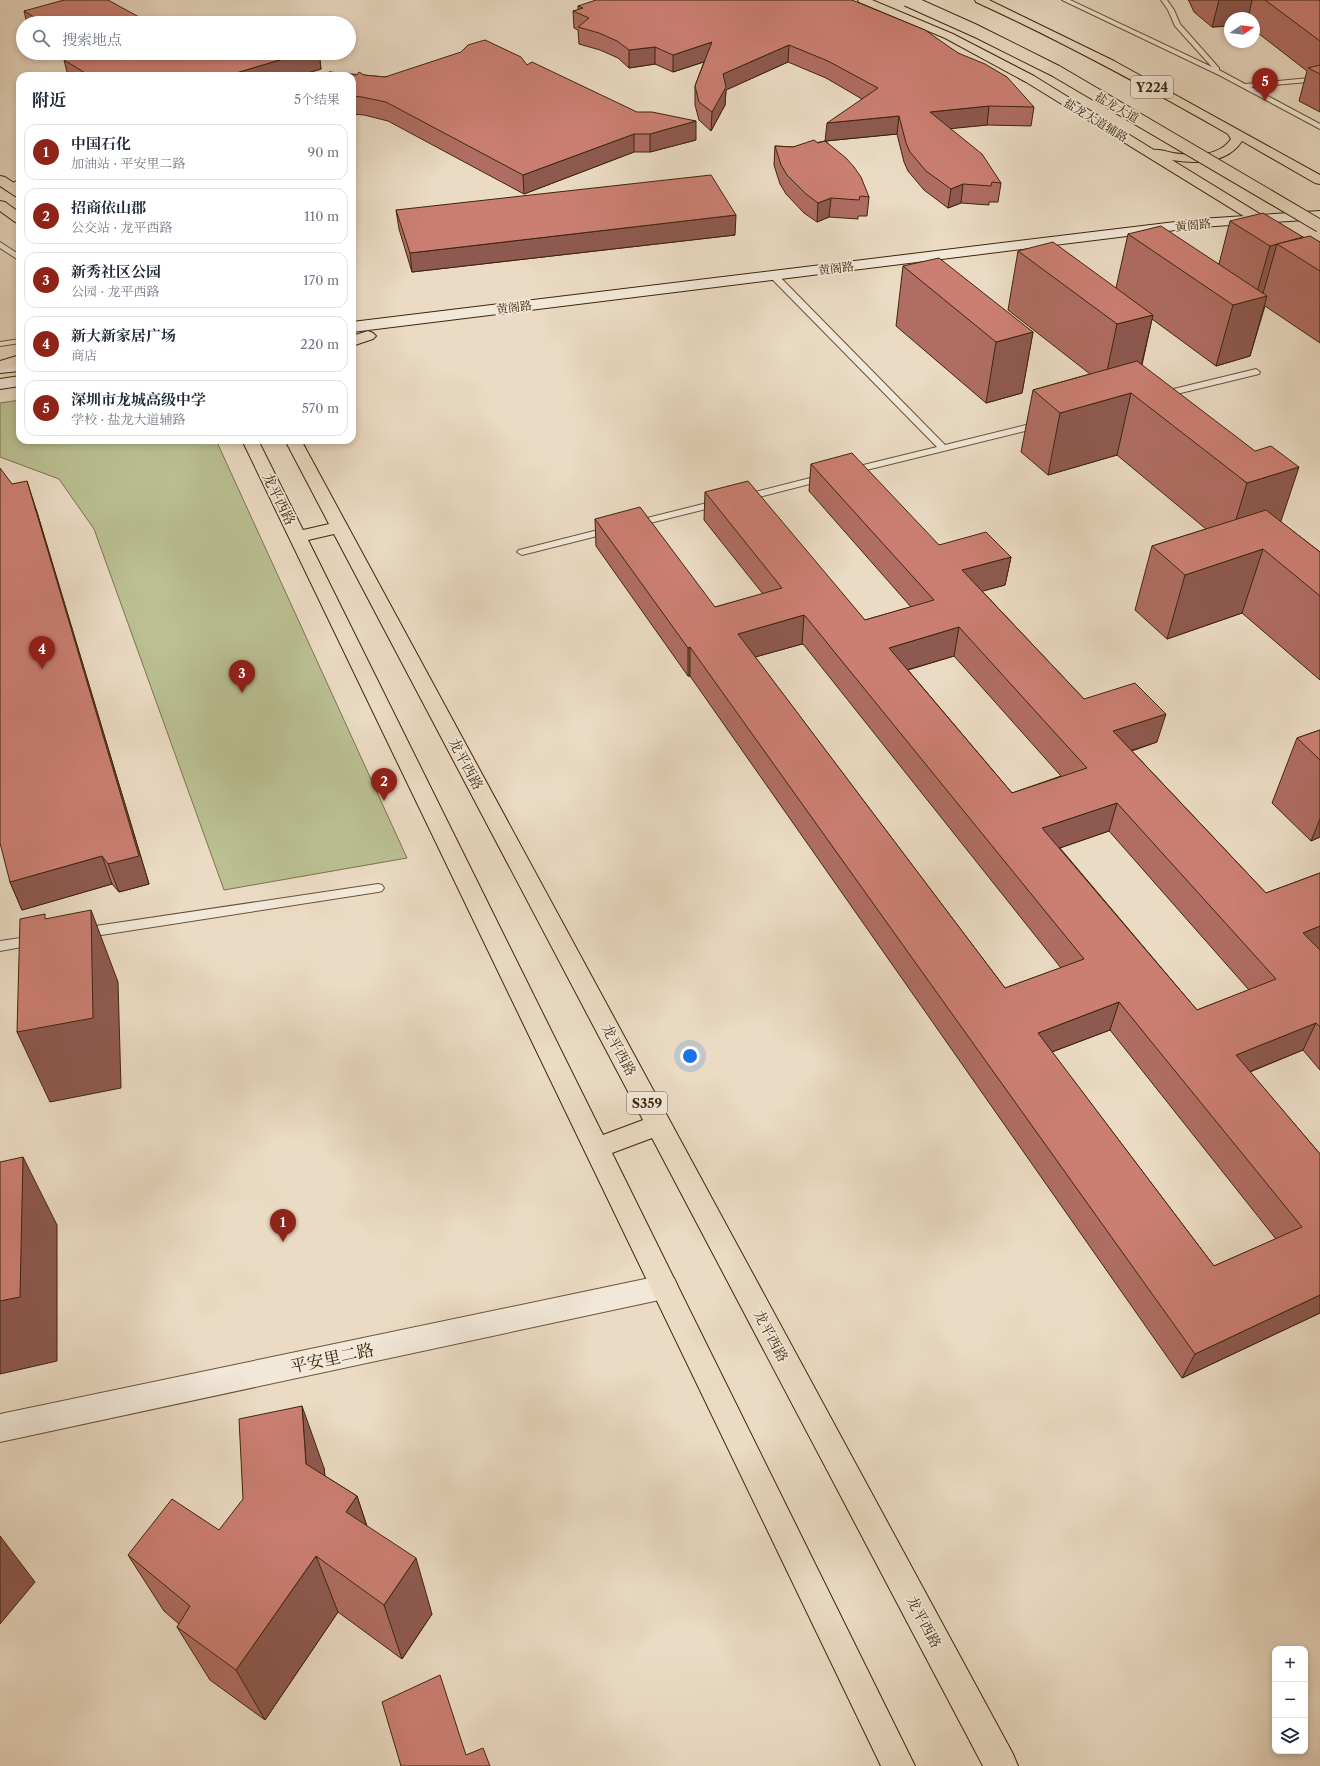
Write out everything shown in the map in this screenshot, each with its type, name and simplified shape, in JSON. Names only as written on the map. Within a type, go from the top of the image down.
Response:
[{"type":"main road","name":"盐龙大道辅路","points":[[863,0],[948,36],[1030,79],[1320,257]]},
{"type":"main road","name":"盐龙大道","points":[[907,0],[976,31],[1056,71],[1320,227]]},
{"type":"main road","name":"Y224","points":[[980,0],[1061,38],[1320,180]]},
{"type":"main road","points":[[1144,149],[1178,157],[1213,156],[1226,152],[1234,146],[1237,139],[1234,132]]},
{"type":"main road","points":[[1211,145],[1238,161]]},
{"type":"main road","points":[[0,205],[16,216]]},
{"type":"main road","name":"黄阁路","points":[[356,338],[1200,223],[1258,219],[1318,209]]},
{"type":"main road","name":"黄阁路","points":[[356,327],[1209,233],[1320,227]]},
{"type":"main road","points":[[356,340],[368,336]]},
{"type":"main road","points":[[0,367],[16,361]]},
{"type":"main road","points":[[0,367],[16,366]]},
{"type":"main road","points":[[0,384],[16,382]]},
{"type":"main road","name":"龙平西路","points":[[252,444],[898,1766]]},
{"type":"main road","name":"龙平西路","points":[[295,444],[1001,1766]]},
{"type":"main road","points":[[298,538],[340,527]]},
{"type":"main road","points":[[596,1148],[659,1125]]},
{"type":"main road","name":"平安里二路","points":[[0,1428],[664,1287]]},
{"type":"lane","points":[[1065,0],[1221,74],[1320,127]]},
{"type":"lane","points":[[1164,0],[1171,10],[1177,25],[1221,74]]},
{"type":"lane","points":[[1245,86],[1320,79]]},
{"type":"lane","points":[[0,244],[16,256]]},
{"type":"lane","points":[[778,280],[943,448]]},
{"type":"lane","points":[[0,344],[16,342]]},
{"type":"lane","points":[[1149,398],[1256,372]]},
{"type":"lane","points":[[522,552],[1050,422]]},
{"type":"lane","points":[[71,935],[378,888]]},
{"type":"lane","points":[[0,946],[47,939]]},
{"type":"green space","points":[[16,401],[16,444],[218,444],[407,858],[224,890],[94,529],[59,479],[0,457],[0,403]]},
{"type":"building","points":[[64,0],[108,0],[137,16],[32,16],[24,11]]},
{"type":"building","points":[[596,0],[852,0],[925,30],[958,53],[985,64],[1007,77],[1034,107],[989,106],[930,112],[982,154],[1001,183],[992,182],[991,186],[963,184],[951,189],[926,171],[910,152],[899,116],[827,123],[878,88],[828,61],[789,45],[723,74],[726,87],[712,112],[699,102],[695,86],[712,42],[673,55],[655,47],[629,50],[617,41],[599,33],[578,27],[589,18],[573,11],[583,8],[578,6]]},
{"type":"building","points":[[1265,0],[1320,0],[1320,41]]},
{"type":"building","points":[[485,40],[521,57],[527,65],[532,62],[637,112],[652,112],[696,121],[650,134],[634,134],[523,175],[386,102],[356,96],[356,75],[359,72],[364,75],[385,77],[461,52],[468,45]]},
{"type":"building","points":[[64,60],[280,60],[239,72],[84,72]]},
{"type":"building","points":[[1320,65],[1320,74],[1308,68]]},
{"type":"building","points":[[814,140],[818,143],[825,141],[846,158],[861,177],[869,197],[860,196],[859,200],[831,198],[818,203],[806,194],[787,175],[781,165],[775,146],[793,147]]},
{"type":"building","points":[[711,175],[736,215],[410,253],[396,210]]},
{"type":"building","points":[[1263,213],[1303,237],[1270,246],[1230,221]]},
{"type":"building","points":[[1161,226],[1267,296],[1233,305],[1128,234]]},
{"type":"building","points":[[1310,236],[1320,242],[1320,271],[1277,244]]},
{"type":"building","points":[[1053,242],[1153,315],[1117,324],[1018,251]]},
{"type":"building","points":[[939,258],[1033,332],[996,342],[903,266]]},
{"type":"building","points":[[1137,361],[1255,451],[1271,446],[1299,467],[1247,483],[1131,393],[1060,413],[1033,390]]},
{"type":"building","points":[[852,453],[939,545],[986,532],[1011,557],[962,570],[1084,699],[1135,683],[1166,714],[1113,731],[1266,893],[1320,873],[1320,926],[1303,933],[1320,950],[1320,1027],[1316,1023],[1236,1055],[1320,1154],[1320,1295],[1195,1354],[690,647],[688,648],[595,519],[640,507],[715,607],[782,588],[705,492],[748,481],[865,620],[934,600],[811,464]],"holes":[[[804,615],[1084,959],[1005,988],[738,634]],[[959,627],[1087,768],[1012,793],[889,648]],[[1117,803],[1276,979],[1197,1010],[1042,828]],[[1119,1002],[1302,1227],[1214,1266],[1038,1033]]]},
{"type":"building","points":[[0,468],[12,484],[27,481],[139,856],[108,864],[102,856],[10,882],[0,843]]},
{"type":"building","points":[[1266,510],[1320,552],[1320,596],[1263,549],[1185,575],[1152,546]]},
{"type":"building","points":[[1320,730],[1320,760],[1297,738]]},
{"type":"building","points":[[91,910],[93,1018],[17,1032],[20,919],[45,914],[45,919]]},
{"type":"building","points":[[23,1157],[20,1297],[0,1301],[0,1162]]},
{"type":"building","points":[[302,1406],[306,1464],[357,1496],[346,1512],[416,1558],[384,1605],[316,1556],[236,1670],[177,1627],[190,1606],[128,1555],[172,1499],[219,1530],[243,1499],[239,1419]]},
{"type":"building","points":[[440,1675],[466,1755],[483,1748],[490,1766],[401,1766],[382,1702]]},
{"type":"place","name":"深圳市龙城高级中学","points":[[1265,101]]},
{"type":"place","name":"新大新家居广场","points":[[42,669]]},
{"type":"place","name":"新秀社区公园","points":[[242,693]]},
{"type":"place","name":"招商依山郡","points":[[384,801]]},
{"type":"place","name":"中国石化","points":[[283,1242]]}]
